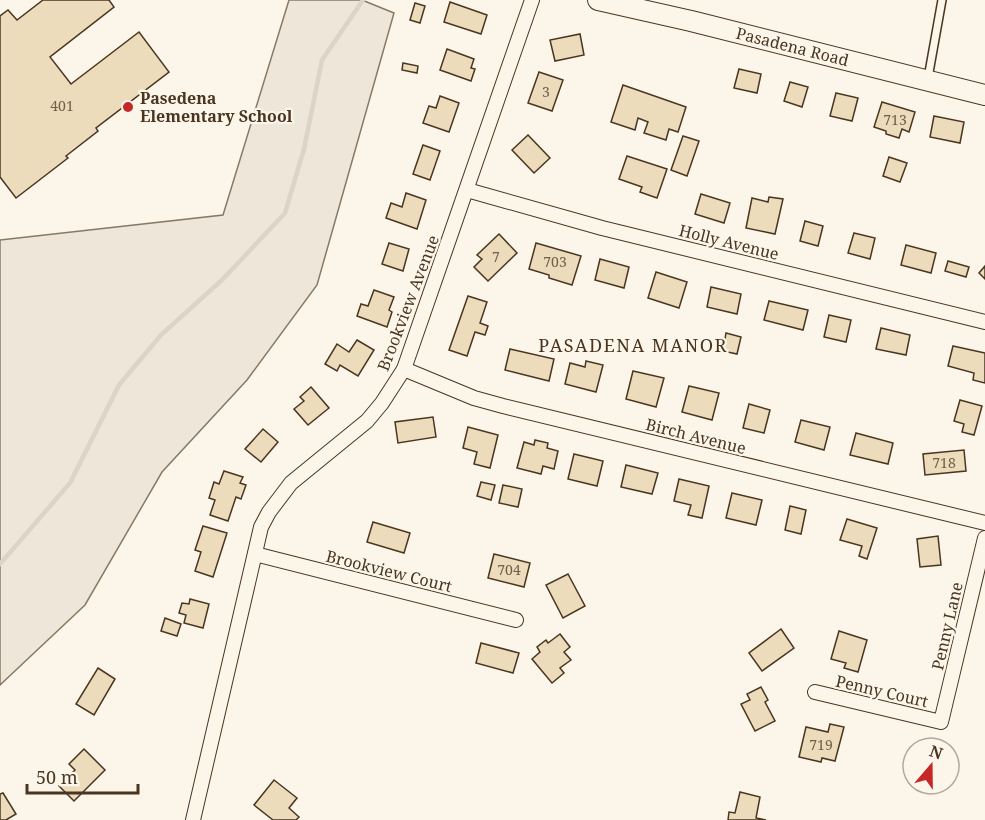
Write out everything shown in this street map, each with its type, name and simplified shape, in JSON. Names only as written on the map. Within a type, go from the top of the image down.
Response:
[{"type":"main road","name":"Pasadena Road","points":[[598,0],[985,95]]},
{"type":"street","name":"Brookview Avenue","points":[[193,820],[261,527],[268,512],[291,483],[366,421],[382,404],[404,369],[532,0]]},
{"type":"street","name":"Holly Avenue","points":[[467,190],[603,228],[985,322]]},
{"type":"street","name":"Birch Avenue","points":[[404,369],[474,398],[503,406],[985,523]]},
{"type":"street","name":"Penny Lane","points":[[941,722],[981,573],[985,538]]},
{"type":"street","name":"Brookview Court","points":[[255,554],[516,620]]},
{"type":"street","name":"Penny Court","points":[[815,692],[941,722]]},
{"type":"lane","points":[[927,81],[942,0]]},
{"type":"shaded area","points":[[289,0],[362,0],[394,13],[317,285],[247,380],[162,472],[85,605],[0,685],[0,240],[223,215]]},
{"type":"building","points":[[43,0],[109,0],[114,7],[50,57],[71,84],[139,32],[169,72],[96,128],[98,131],[66,156],[68,158],[16,198],[0,177],[0,16],[8,10],[17,20]]},
{"type":"building","points":[[450,2],[487,15],[481,34],[444,22]]},
{"type":"building","points":[[415,3],[425,6],[420,23],[410,20]]},
{"type":"building","points":[[580,34],[584,55],[555,61],[550,40]]},
{"type":"building","points":[[447,49],[474,59],[471,68],[475,69],[471,81],[440,70]]},
{"type":"building","points":[[403,63],[418,66],[417,73],[402,70]]},
{"type":"building","points":[[739,69],[761,74],[757,93],[734,88]]},
{"type":"building","points":[[539,72],[563,80],[552,111],[528,103]]},
{"type":"building","points":[[790,82],[808,87],[802,107],[784,101]]},
{"type":"building","points":[[623,85],[686,107],[678,132],[669,129],[666,140],[644,133],[648,122],[638,118],[635,130],[611,122]]},
{"type":"building","points":[[836,93],[858,98],[852,121],[830,116]]},
{"type":"building","points":[[440,96],[459,103],[449,132],[423,123],[429,106],[436,108]]},
{"type":"building","points":[[882,102],[915,112],[909,132],[902,129],[899,138],[874,127]]},
{"type":"building","points":[[934,116],[964,122],[960,143],[930,137]]},
{"type":"building","points":[[528,135],[550,158],[534,173],[512,150]]},
{"type":"building","points":[[683,136],[699,141],[687,176],[671,170]]},
{"type":"building","points":[[423,145],[440,151],[430,180],[413,174]]},
{"type":"building","points":[[627,156],[667,169],[657,198],[640,192],[642,187],[619,179]]},
{"type":"building","points":[[889,157],[907,163],[900,182],[883,176]]},
{"type":"building","points":[[406,193],[426,200],[417,229],[386,218],[391,203],[402,207]]},
{"type":"building","points":[[701,194],[730,203],[724,223],[695,214]]},
{"type":"building","points":[[769,197],[783,199],[775,234],[746,228],[752,198],[768,202]]},
{"type":"building","points":[[805,221],[823,226],[818,246],[800,241]]},
{"type":"building","points":[[854,233],[875,238],[870,259],[848,253]]},
{"type":"building","points":[[499,234],[517,253],[488,281],[474,267],[482,259],[477,255]]},
{"type":"building","points":[[389,243],[409,249],[403,271],[382,264]]},
{"type":"building","points":[[536,243],[581,256],[572,285],[529,269]]},
{"type":"building","points":[[906,245],[936,253],[931,273],[901,265]]},
{"type":"building","points":[[600,259],[629,267],[624,288],[595,280]]},
{"type":"building","points":[[948,261],[969,267],[966,277],[945,271]]},
{"type":"building","points":[[985,266],[985,279],[979,273]]},
{"type":"building","points":[[656,272],[687,282],[679,308],[648,298]]},
{"type":"building","points":[[711,287],[741,294],[737,314],[707,307]]},
{"type":"building","points":[[374,290],[394,297],[389,310],[392,312],[387,327],[357,316],[361,304],[368,306]]},
{"type":"building","points":[[468,296],[487,302],[480,323],[488,326],[485,335],[475,332],[467,356],[449,350]]},
{"type":"building","points":[[769,301],[808,310],[803,330],[764,320]]},
{"type":"building","points":[[829,315],[851,320],[846,342],[824,337]]},
{"type":"building","points":[[881,328],[910,335],[906,355],[876,349]]},
{"type":"building","points":[[726,333],[741,337],[737,354],[723,351]]},
{"type":"building","points":[[357,340],[374,350],[358,376],[340,365],[337,371],[325,364],[337,344],[349,352]]},
{"type":"building","points":[[953,346],[985,353],[985,383],[973,380],[974,373],[948,366]]},
{"type":"building","points":[[510,349],[554,359],[549,381],[505,370]]},
{"type":"building","points":[[586,361],[603,365],[596,392],[565,384],[570,363],[585,367]]},
{"type":"building","points":[[633,371],[664,378],[656,407],[626,399]]},
{"type":"building","points":[[689,386],[719,393],[712,420],[682,412]]},
{"type":"building","points":[[311,387],[329,408],[308,425],[294,409],[304,401],[300,397]]},
{"type":"building","points":[[960,400],[982,406],[974,435],[962,432],[964,424],[954,421]]},
{"type":"building","points":[[749,404],[770,410],[764,433],[743,428]]},
{"type":"building","points":[[433,417],[436,437],[398,443],[395,422]]},
{"type":"building","points":[[801,420],[830,427],[824,450],[795,442]]},
{"type":"building","points":[[468,427],[498,435],[490,468],[474,464],[477,452],[463,448]]},
{"type":"building","points":[[263,429],[278,442],[261,462],[245,449]]},
{"type":"building","points":[[856,433],[893,443],[888,464],[850,455]]},
{"type":"building","points":[[535,440],[548,443],[547,448],[558,451],[554,469],[543,466],[541,474],[517,468],[524,442],[534,445]]},
{"type":"building","points":[[964,450],[966,471],[925,475],[923,454]]},
{"type":"building","points":[[574,454],[603,461],[597,486],[568,479]]},
{"type":"building","points":[[626,465],[658,473],[652,494],[621,487]]},
{"type":"building","points":[[224,471],[243,477],[240,483],[246,485],[241,499],[236,497],[228,521],[210,515],[215,500],[209,498],[214,482],[219,484]]},
{"type":"building","points":[[679,479],[709,486],[702,518],[688,515],[691,505],[674,501]]},
{"type":"building","points":[[481,482],[495,485],[491,500],[477,496]]},
{"type":"building","points":[[503,485],[522,489],[518,507],[499,503]]},
{"type":"building","points":[[732,493],[762,500],[756,525],[726,518]]},
{"type":"building","points":[[790,506],[806,510],[801,534],[785,530]]},
{"type":"building","points":[[847,519],[877,528],[867,559],[859,556],[862,546],[840,540]]},
{"type":"building","points":[[373,522],[410,533],[404,553],[367,542]]},
{"type":"building","points":[[203,526],[227,533],[213,577],[195,571],[201,552],[195,550]]},
{"type":"building","points":[[938,536],[941,565],[920,567],[917,539]]},
{"type":"building","points":[[494,554],[530,563],[524,587],[488,578]]},
{"type":"building","points":[[568,574],[585,606],[563,618],[546,585]]},
{"type":"building","points":[[190,599],[209,604],[203,628],[184,623],[186,615],[179,613],[182,603],[189,604]]},
{"type":"building","points":[[165,618],[181,624],[177,636],[161,631]]},
{"type":"building","points":[[781,629],[794,648],[762,671],[749,653]]},
{"type":"building","points":[[839,631],[867,640],[858,672],[844,668],[846,663],[831,659]]},
{"type":"building","points":[[560,634],[570,647],[564,652],[571,660],[560,668],[564,673],[552,683],[532,659],[540,652],[537,647],[546,640],[548,643]]},
{"type":"building","points":[[481,643],[519,653],[513,673],[476,663]]},
{"type":"building","points":[[98,668],[115,679],[94,715],[76,704]]},
{"type":"building","points":[[761,687],[768,700],[765,702],[775,721],[755,731],[741,704],[750,700],[747,694]]},
{"type":"building","points":[[830,724],[844,727],[835,761],[822,758],[821,762],[799,757],[806,727],[828,732]]},
{"type":"building","points":[[84,749],[105,770],[74,801],[59,786],[75,770],[69,764]]},
{"type":"building","points":[[274,780],[297,798],[289,808],[299,817],[296,820],[273,820],[254,805]]},
{"type":"building","points":[[740,792],[760,797],[756,818],[766,820],[728,820],[729,812],[735,813]]},
{"type":"building","points":[[3,793],[16,814],[6,820],[0,820],[0,794]]},
{"type":"waterway","points":[[0,564],[70,483],[119,385],[161,335],[223,279],[285,213],[304,149],[322,60],[363,0]]},
{"type":"place","name":"Pasedena Elementary School","points":[[128,107]]},
{"type":"district","name":"PASADENA MANOR","points":[[633,346]]}]
